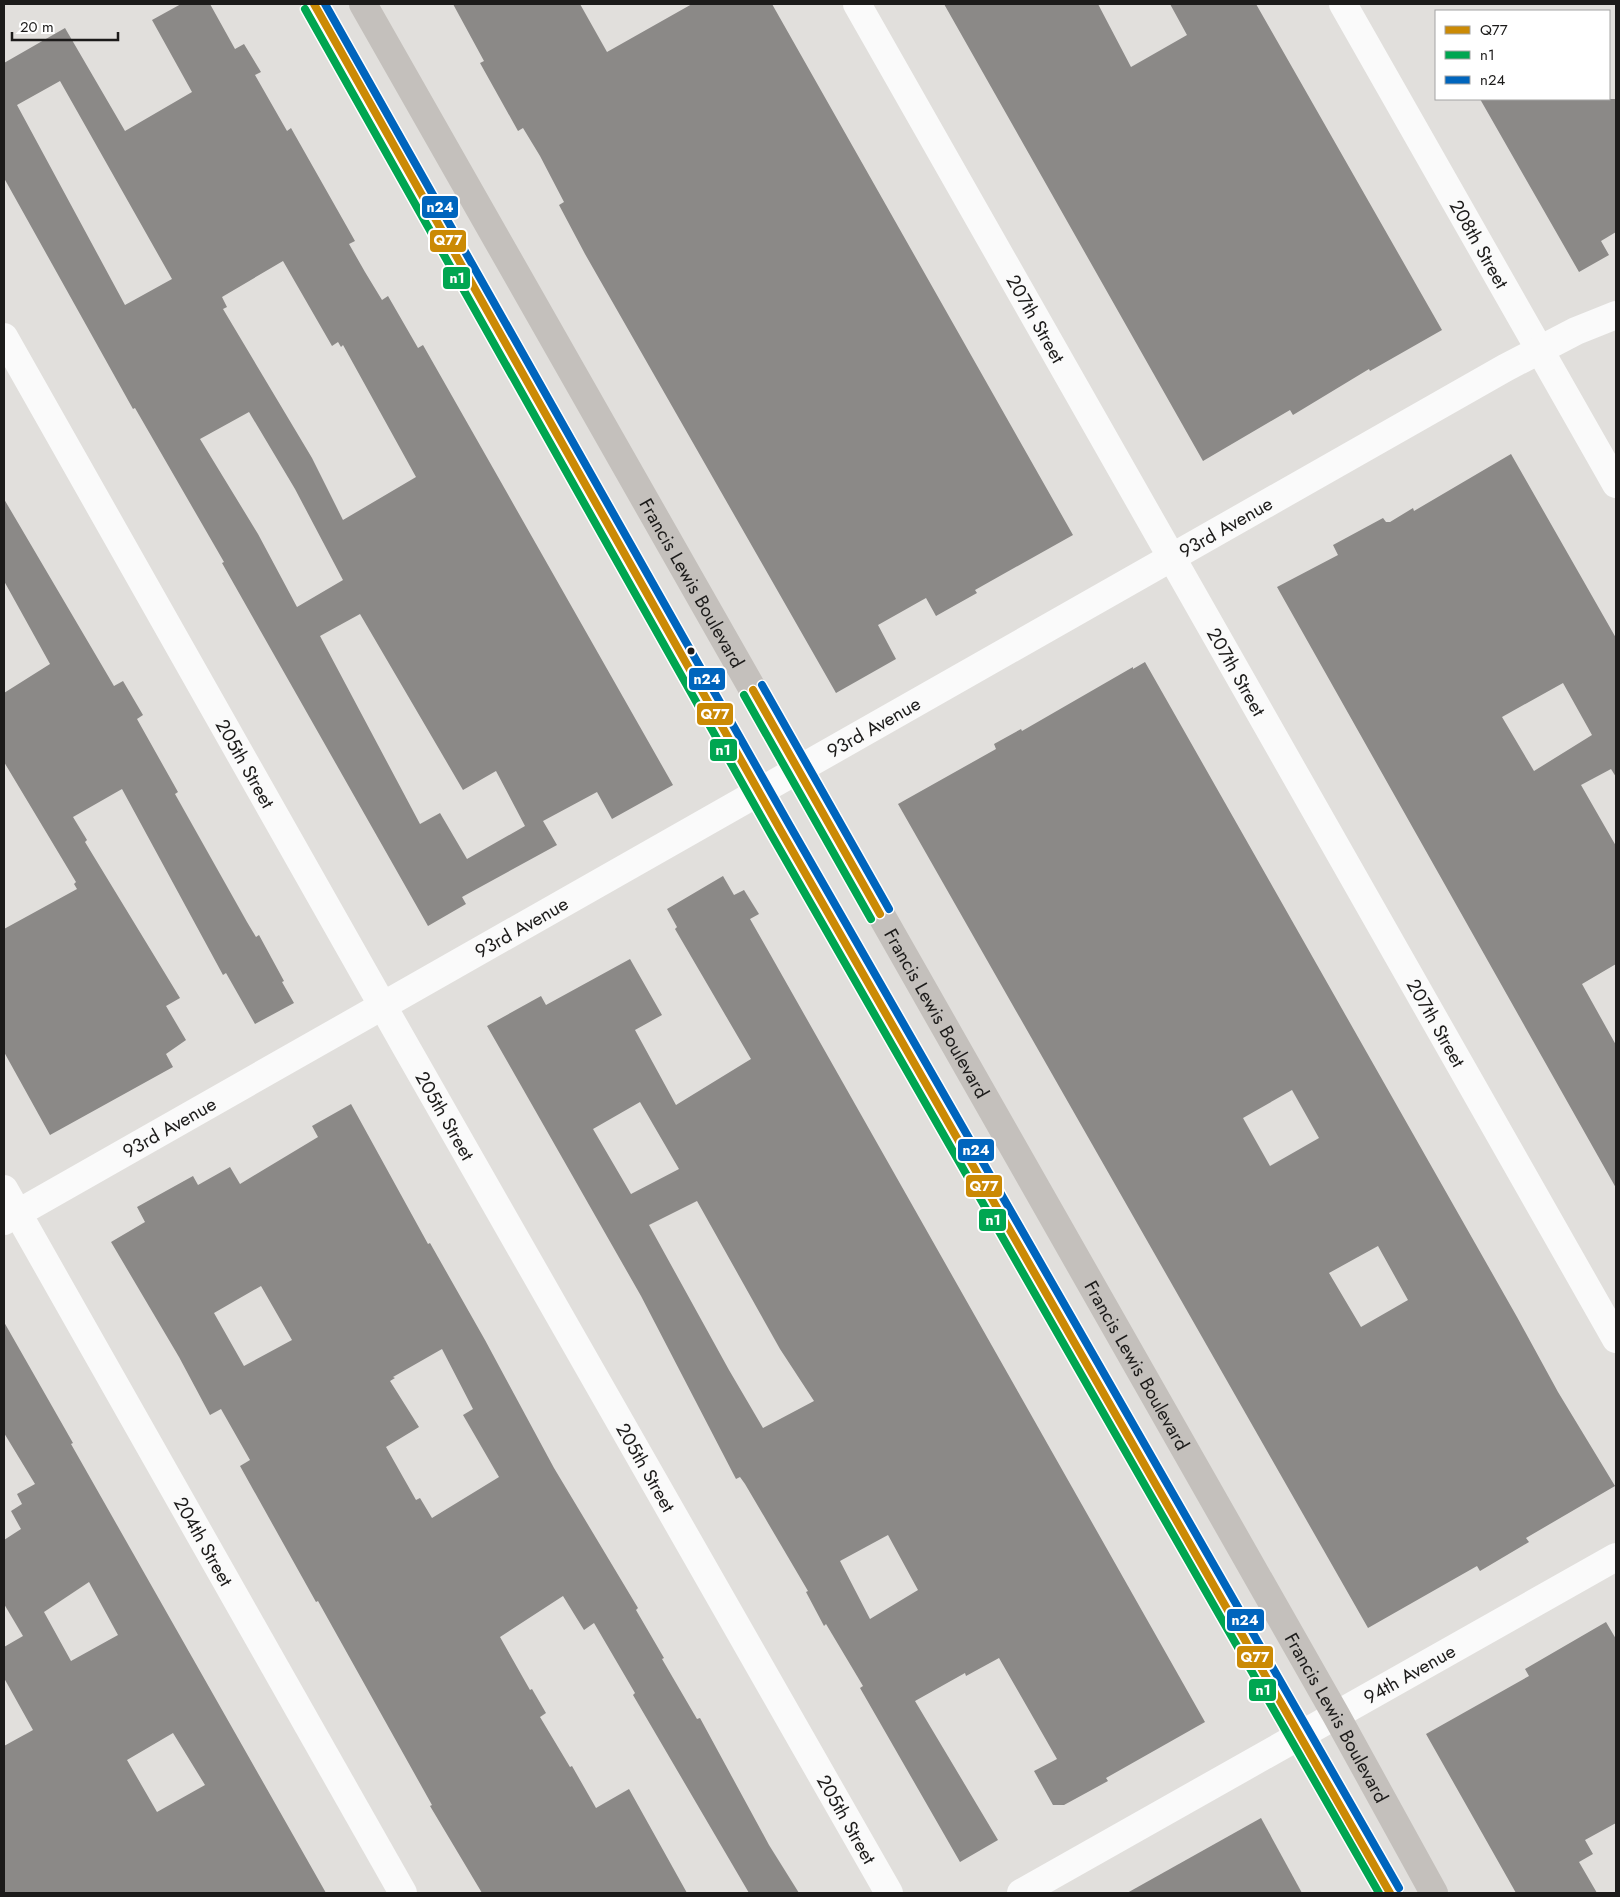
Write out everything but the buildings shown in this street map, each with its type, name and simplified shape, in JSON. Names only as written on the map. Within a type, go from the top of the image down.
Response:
[{"type":"main road","name":"Francis Lewis Boulevard","points":[[314,4],[759,792],[1390,1893]]},
{"type":"main road","name":"Francis Lewis Boulevard","points":[[362,4],[1336,1715],[1434,1893]]},
{"type":"street","name":"207th Street","points":[[857,4],[1616,1339]]},
{"type":"street","name":"208th Street","points":[[1343,4],[1616,484]]},
{"type":"street","points":[[1576,331],[1616,296]]},
{"type":"street","name":"93rd Avenue","points":[[10,1217],[1539,349],[1576,331],[1616,315]]},
{"type":"street","name":"205th Street","points":[[4,337],[382,1006],[889,1893]]},
{"type":"street","name":"204th Street","points":[[4,1189],[10,1217],[403,1893]]},
{"type":"street","name":"94th Avenue","points":[[1021,1893],[1616,1557]]},
{"type":"transit line","name":"Q77","points":[[314,4],[781,831],[1390,1893]]},
{"type":"transit line","name":"n24","points":[[325,4],[790,826],[1399,1888]]},
{"type":"transit line","name":"n1","points":[[305,9],[772,836],[1379,1893]]},
{"type":"transit line","name":"n24","points":[[762,685],[889,909]]},
{"type":"transit line","name":"Q77","points":[[753,690],[880,914]]},
{"type":"transit line","name":"n1","points":[[744,695],[871,919]]}]
